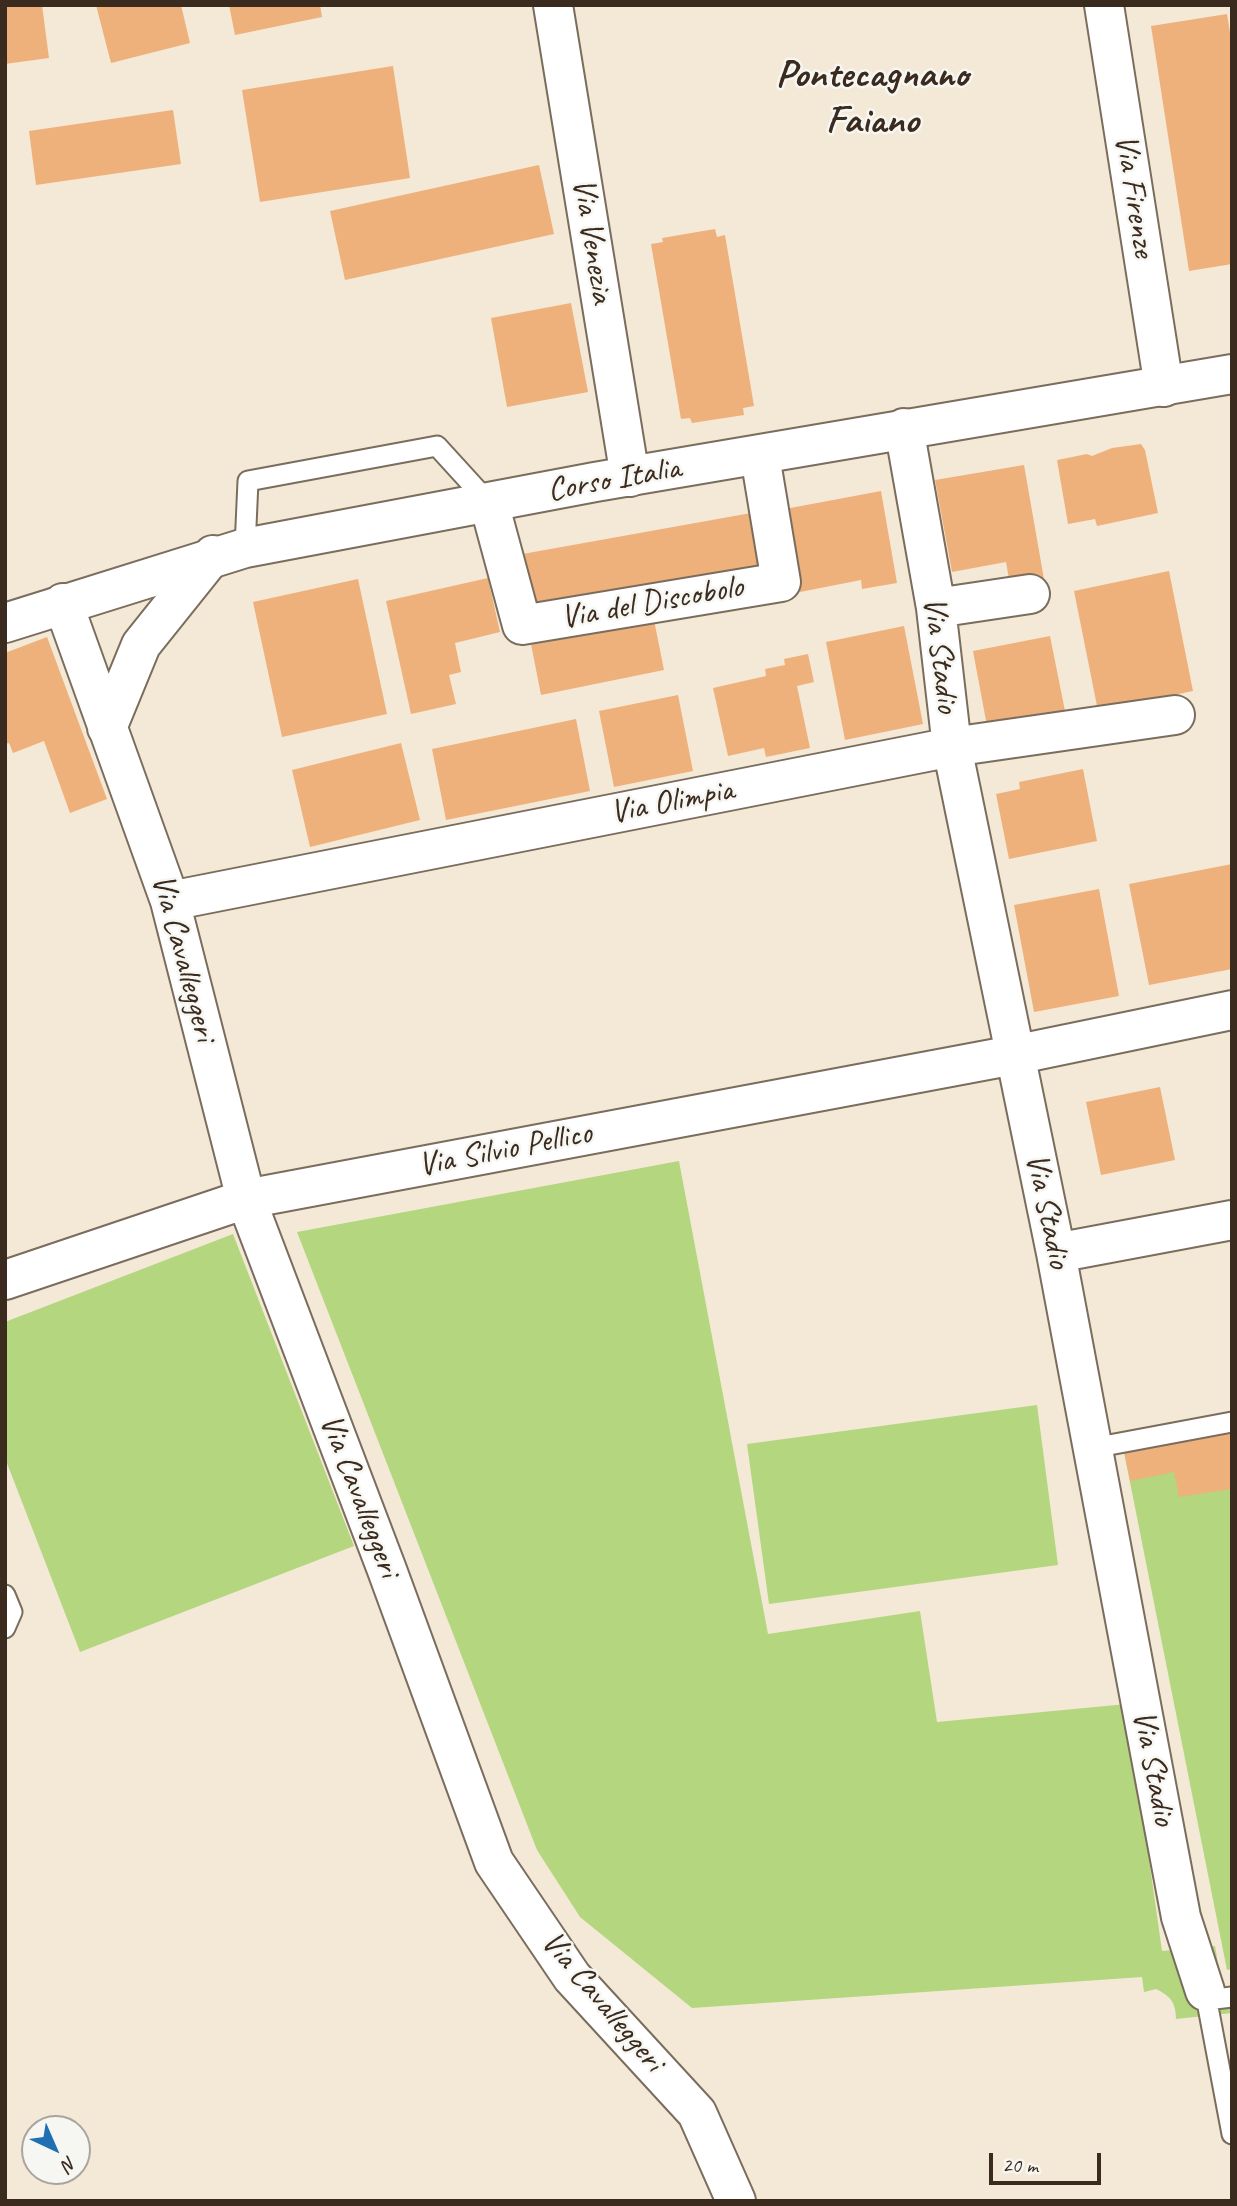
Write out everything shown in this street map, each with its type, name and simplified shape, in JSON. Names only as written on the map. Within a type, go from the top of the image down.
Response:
[{"type":"street","name":"Via Venezia","points":[[553,5],[630,477]]},
{"type":"street","name":"Via Firenze","points":[[1104,5],[1164,387]]},
{"type":"street","name":"Corso Italia","points":[[5,623],[229,551],[904,428],[1232,374]]},
{"type":"street","name":"Via Stadio","points":[[904,428],[936,608],[952,747],[1056,1253],[1181,1917],[1214,1996]]},
{"type":"street","name":"Via del Discobolo","points":[[489,503],[522,625],[781,582],[760,456]]},
{"type":"street","points":[[107,728],[141,645],[229,551]]},
{"type":"street","points":[[936,608],[1030,594]]},
{"type":"street","name":"Via Cavalleggeri","points":[[63,603],[170,901],[246,1199],[494,1862],[572,1977],[697,2113],[736,2201]]},
{"type":"street","name":"Via Olimpia","points":[[170,901],[952,747],[1175,715]]},
{"type":"street","name":"Via Silvio Pellico","points":[[5,1280],[246,1199],[1014,1055],[1232,1010]]},
{"type":"street","points":[[1056,1253],[1232,1220]]},
{"type":"lane","points":[[229,551],[248,481],[424,448],[437,446],[489,503]]},
{"type":"lane","points":[[1093,1448],[1232,1422]]},
{"type":"lane","points":[[5,1595],[12,1612],[5,1628]]},
{"type":"lane","points":[[1214,1996],[1232,2134]]},
{"type":"green space","points":[[679,1161],[768,1634],[920,1611],[937,1722],[1127,1704],[1162,1951],[1215,1946],[1222,1987],[1232,1987],[1232,2013],[1176,2019],[1171,2000],[1156,1989],[1144,1992],[1142,1977],[692,2008],[580,1917],[537,1850],[297,1232]]},
{"type":"green space","points":[[233,1234],[354,1546],[80,1652],[5,1458],[5,1322]]},
{"type":"green space","points":[[1037,1405],[1058,1565],[769,1604],[747,1444]]},
{"type":"green space","points":[[1232,1433],[1232,1969],[1227,1970],[1124,1452]]},
{"type":"building","points":[[5,5],[42,5],[49,58],[5,64]]},
{"type":"building","points":[[96,5],[181,5],[190,43],[111,63]]},
{"type":"building","points":[[229,5],[320,5],[322,17],[235,35]]},
{"type":"building","points":[[1227,14],[1232,45],[1232,264],[1189,271],[1151,26]]},
{"type":"building","points":[[393,66],[410,178],[260,202],[242,90]]},
{"type":"building","points":[[173,110],[181,164],[36,185],[29,131]]},
{"type":"building","points":[[539,165],[554,234],[345,280],[330,211]]},
{"type":"building","points":[[715,229],[717,237],[725,235],[754,406],[743,408],[744,415],[692,423],[690,418],[681,419],[651,244],[663,242],[662,238]]},
{"type":"building","points":[[571,303],[588,392],[507,407],[491,318]]},
{"type":"building","points":[[1141,444],[1145,450],[1158,513],[1097,526],[1095,519],[1068,524],[1057,460],[1087,454],[1092,456],[1112,448]]},
{"type":"building","points":[[1024,465],[1045,585],[1011,591],[1006,562],[952,572],[935,480]]},
{"type":"building","points":[[881,491],[897,583],[862,589],[861,580],[800,592],[785,509]]},
{"type":"building","points":[[751,513],[761,572],[526,613],[517,555]]},
{"type":"building","points":[[1169,571],[1193,691],[1098,711],[1074,591]]},
{"type":"building","points":[[488,578],[500,632],[455,643],[461,672],[449,675],[456,704],[411,714],[386,601]]},
{"type":"building","points":[[358,579],[387,714],[282,737],[253,602]]},
{"type":"building","points":[[654,620],[664,670],[541,695],[531,644]]},
{"type":"building","points":[[904,626],[923,724],[845,740],[826,642]]},
{"type":"building","points":[[1050,636],[1065,711],[987,726],[973,651]]},
{"type":"building","points":[[47,637],[107,799],[70,813],[44,741],[13,753],[9,743],[5,744],[5,653]]},
{"type":"building","points":[[808,654],[814,682],[797,686],[810,748],[766,757],[764,748],[728,756],[713,688],[766,676],[765,669],[785,665],[784,659]]},
{"type":"building","points":[[678,695],[693,771],[614,787],[599,711]]},
{"type":"building","points":[[576,719],[590,791],[446,820],[432,749]]},
{"type":"building","points":[[401,743],[420,820],[310,847],[292,770]]},
{"type":"building","points":[[1083,769],[1097,841],[1009,859],[996,794],[1020,789],[1019,782]]},
{"type":"building","points":[[1232,864],[1232,969],[1149,985],[1129,884]]},
{"type":"building","points":[[1099,889],[1119,996],[1034,1012],[1014,905]]},
{"type":"building","points":[[1160,1087],[1175,1160],[1101,1175],[1086,1102]]},
{"type":"building","points":[[1232,1433],[1232,1489],[1179,1497],[1174,1472],[1130,1481],[1124,1452]]},
{"type":"district","name":"Pontecagnano Faiano","points":[[872,99]]}]
